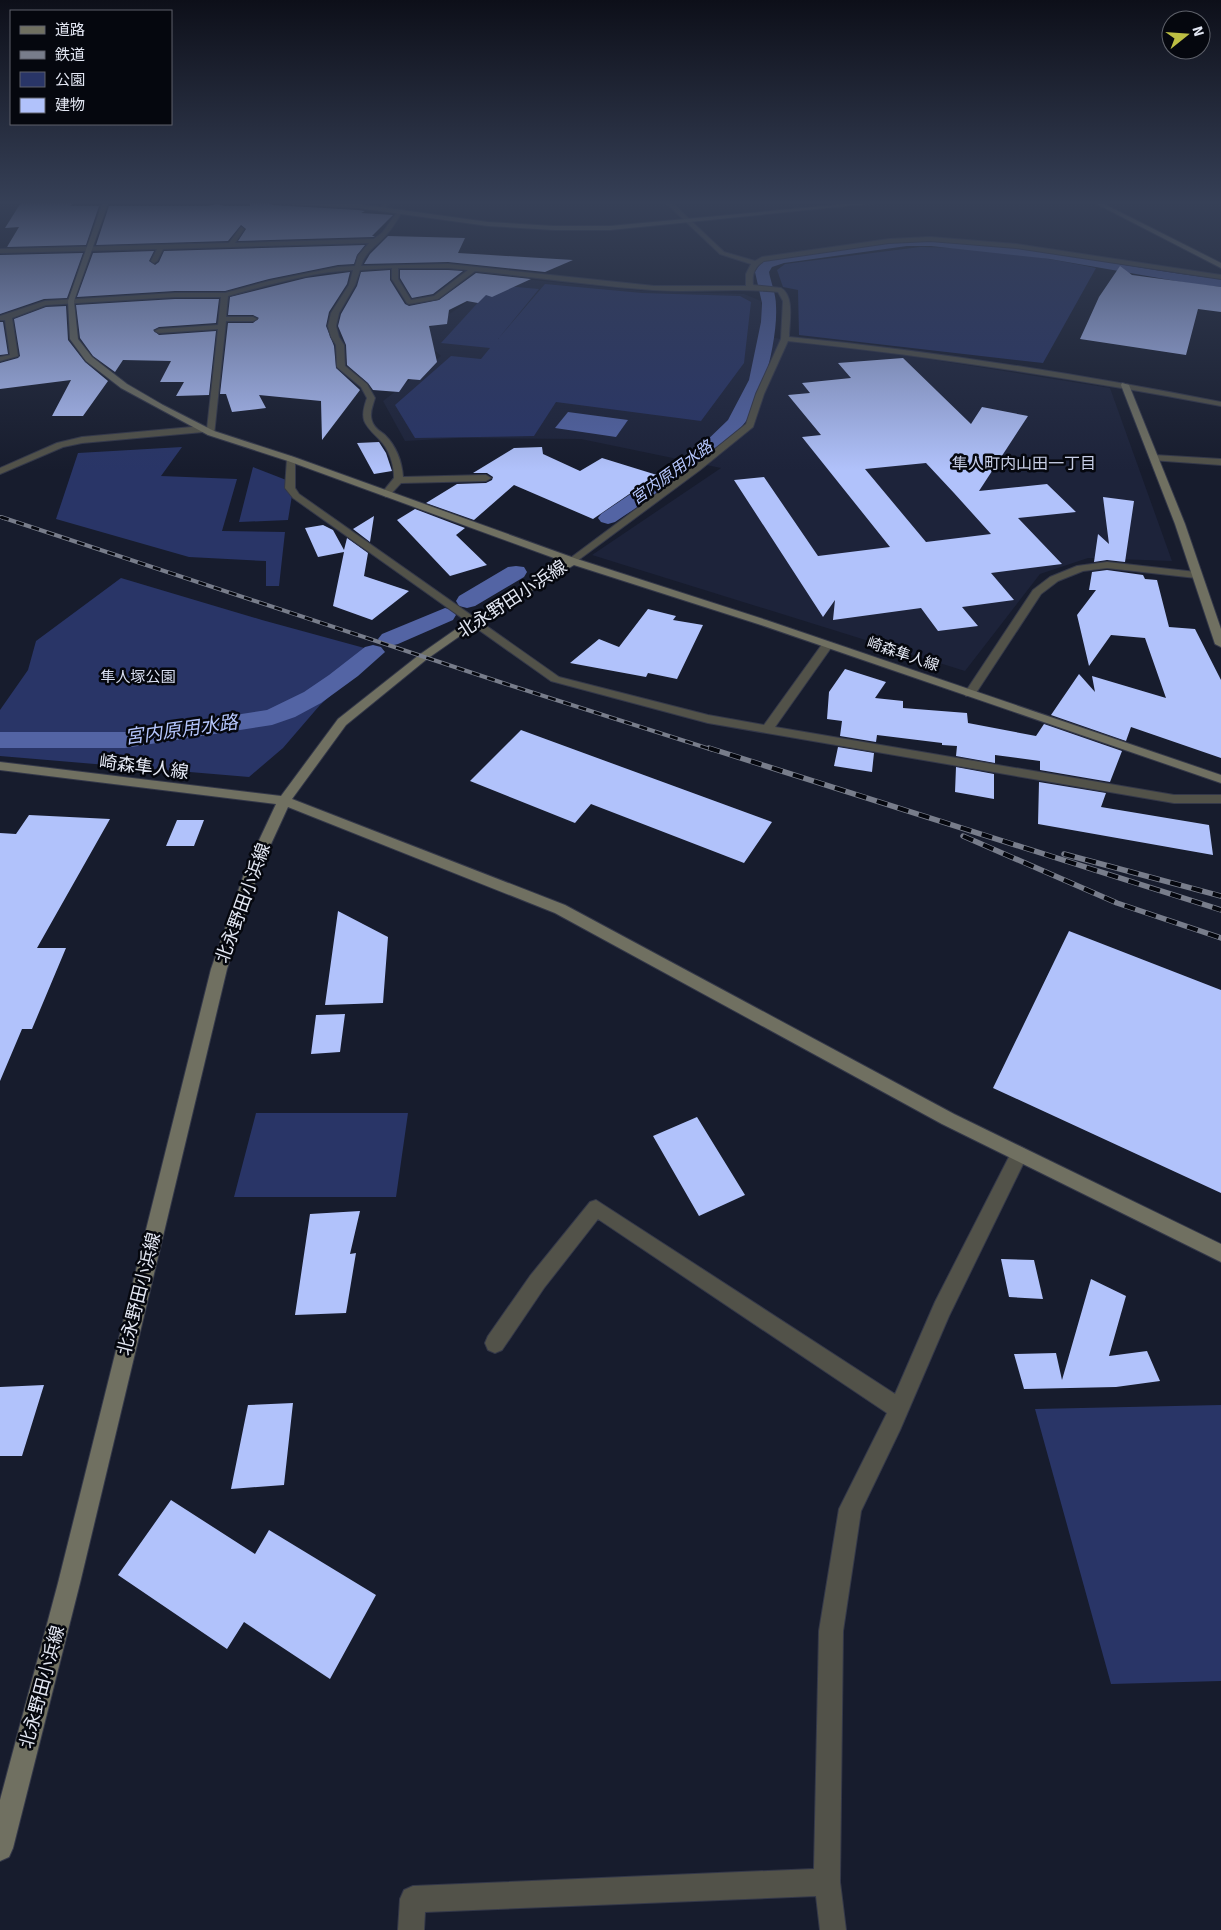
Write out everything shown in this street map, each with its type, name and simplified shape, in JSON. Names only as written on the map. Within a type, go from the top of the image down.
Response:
[{"type":"main road","name":"北永野田小浜線","points":[[75,291],[71,301],[74,339],[89,359],[124,386],[160,408],[207,431],[291,459],[573,561]]},
{"type":"main road","points":[[1125,386],[1180,524],[1221,644]]},
{"type":"main road","name":"北永野田小浜線","points":[[0,1848],[71,1573],[219,969],[252,868],[284,801],[342,722],[424,657],[473,622],[573,561]]},
{"type":"main road","name":"崎森隼人線","points":[[573,561],[1221,779]]},
{"type":"main road","name":"崎森隼人線","points":[[0,766],[284,801],[560,909],[940,1115],[1221,1253]]},
{"type":"street","points":[[0,359],[14,356],[12,335],[4,317],[33,306],[71,301],[175,295],[225,295],[239,291]]},
{"type":"street","points":[[348,291],[335,313],[332,326],[335,337],[340,345],[341,367],[364,386],[371,398],[367,409],[367,420],[373,430],[384,438],[398,463],[397,480],[386,494]]},
{"type":"street","points":[[402,291],[409,302],[436,298],[445,291]]},
{"type":"street","points":[[573,561],[698,468],[750,425],[760,394],[785,339],[786,302],[781,291]]},
{"type":"street","points":[[0,471],[60,445],[82,440],[207,431],[225,295]]},
{"type":"street","points":[[159,331],[253,319]]},
{"type":"street","points":[[785,339],[854,345],[975,361],[1221,404]]},
{"type":"street","points":[[1154,458],[1221,462]]},
{"type":"street","points":[[291,459],[290,488],[296,496],[555,679],[708,720],[1174,799],[1221,799]]},
{"type":"street","points":[[397,480],[486,478]]},
{"type":"street","points":[[970,694],[1037,592],[1054,579],[1081,568],[1107,564],[1196,575]]},
{"type":"street","points":[[767,729],[827,645]]},
{"type":"street","points":[[834,1930],[827,1882],[831,1631],[850,1510],[899,1409],[942,1309],[1019,1154]]},
{"type":"street","points":[[495,1343],[537,1282],[596,1208],[899,1409]]},
{"type":"street","points":[[411,1930],[413,1899],[827,1882]]},
{"type":"shaded area","points":[[483,291],[645,291],[744,294],[761,301],[761,336],[922,358],[1110,388],[1172,561],[1088,558],[1040,574],[965,671],[592,555],[721,468],[581,439],[458,438],[405,441],[383,401],[441,356],[419,335]]},
{"type":"shaded area","points":[[568,412],[628,420],[616,437],[555,428]]},
{"type":"green space","points":[[488,291],[537,291],[498,339],[539,291],[621,291],[740,296],[751,302],[744,363],[701,421],[556,402],[534,436],[415,438],[395,405],[451,356],[481,359],[490,348],[441,343]]},
{"type":"green space","points":[[798,291],[1083,291],[1043,363],[799,335]]},
{"type":"green space","points":[[182,447],[161,476],[237,479],[222,531],[285,532],[279,586],[266,586],[266,561],[189,557],[56,519],[78,453]]},
{"type":"green space","points":[[253,467],[294,483],[288,520],[239,522]]},
{"type":"green space","name":"隼人塚公園","points":[[121,578],[379,652],[320,705],[283,748],[249,777],[0,756],[0,710],[28,670],[36,641]]},
{"type":"green space","points":[[256,1113],[408,1113],[396,1197],[234,1197]]},
{"type":"green space","points":[[1221,1405],[1221,1681],[1111,1684],[1035,1409]]},
{"type":"building","points":[[0,291],[69,291],[67,298],[44,299],[0,314]]},
{"type":"building","points":[[79,291],[174,291],[77,297]]},
{"type":"building","points":[[254,291],[342,291],[329,312],[326,326],[334,346],[336,368],[360,390],[322,440],[321,401],[259,395],[266,408],[232,412],[226,394],[220,394],[228,323],[253,323],[259,318],[253,315],[228,315],[230,297]]},
{"type":"building","points":[[354,291],[397,291],[405,304],[409,306],[439,300],[451,291],[505,291],[492,297],[486,295],[478,303],[467,301],[449,310],[447,324],[429,326],[437,362],[420,380],[408,379],[399,392],[373,390],[368,383],[347,365],[346,345],[338,326],[341,314]]},
{"type":"building","points":[[408,291],[437,291],[433,294],[412,298]]},
{"type":"building","points":[[1103,291],[1221,291],[1221,312],[1198,309],[1186,355],[1080,339]]},
{"type":"building","points":[[175,299],[219,299],[216,323],[159,327],[153,330],[159,335],[216,331],[209,395],[176,396],[184,382],[160,382],[171,361],[123,360],[115,372],[93,356],[80,338],[76,305]]},
{"type":"building","points":[[66,306],[68,340],[85,362],[108,381],[83,416],[52,416],[71,380],[0,389],[0,363],[20,356],[14,319],[46,307]]},
{"type":"building","points":[[0,322],[3,322],[8,354],[0,355]]},
{"type":"building","points":[[903,358],[971,424],[982,407],[1028,416],[979,491],[1047,484],[1076,512],[1018,518],[1062,564],[991,573],[1014,600],[962,607],[978,626],[938,631],[921,608],[833,620],[835,600],[823,617],[734,480],[764,477],[818,556],[890,547],[802,437],[821,435],[788,395],[810,393],[802,383],[851,378],[838,363]],"holes":[[[926,463],[991,534],[926,542],[865,469]]]},
{"type":"building","points":[[379,442],[386,453],[392,471],[374,474],[357,443]]},
{"type":"building","points":[[542,447],[543,454],[580,471],[602,458],[657,475],[593,519],[514,485],[474,520],[426,503],[457,484],[486,483],[492,480],[493,477],[487,473],[473,473],[514,448]]},
{"type":"building","points":[[1103,497],[1134,501],[1125,562],[1107,560],[1094,562],[1098,534],[1109,544]]},
{"type":"building","points":[[415,509],[465,528],[456,535],[487,565],[450,576],[397,520]]},
{"type":"building","points":[[374,516],[370,542],[353,529]]},
{"type":"building","points":[[323,525],[333,530],[344,550],[347,538],[368,553],[364,576],[409,591],[372,620],[333,606],[344,552],[318,557],[305,528]]},
{"type":"building","points":[[1107,570],[1143,575],[1145,579],[1157,580],[1169,627],[1195,629],[1221,680],[1221,758],[1131,727],[1126,741],[1051,715],[1079,674],[1095,692],[1092,676],[1166,698],[1145,638],[1111,635],[1089,666],[1077,615],[1096,590],[1089,590],[1092,572]]},
{"type":"building","points":[[648,609],[676,616],[673,620],[703,625],[677,679],[648,673],[646,677],[570,663],[599,639],[619,647]]},
{"type":"building","points":[[845,669],[886,682],[875,698],[903,701],[903,708],[967,713],[968,723],[1036,736],[1044,724],[1122,751],[1110,782],[1040,770],[1040,761],[995,755],[995,763],[956,756],[957,746],[942,745],[942,743],[877,735],[876,742],[840,736],[842,721],[827,719],[829,692]]},
{"type":"building","points":[[521,730],[772,822],[744,863],[591,804],[575,823],[470,781]]},
{"type":"building","points":[[838,747],[874,753],[872,772],[834,766]]},
{"type":"building","points":[[956,767],[994,774],[994,799],[955,792]]},
{"type":"building","points":[[1039,782],[1106,793],[1101,807],[1209,825],[1213,855],[1038,824]]},
{"type":"building","points":[[29,815],[110,819],[37,948],[66,948],[32,1029],[22,1029],[0,1081],[0,833],[16,834]]},
{"type":"building","points":[[177,820],[204,820],[194,846],[166,846]]},
{"type":"building","points":[[338,911],[388,937],[383,1003],[325,1005]]},
{"type":"building","points":[[1069,931],[1221,990],[1221,1193],[993,1088]]},
{"type":"building","points":[[345,1014],[340,1052],[311,1054],[316,1015]]},
{"type":"building","points":[[697,1117],[745,1195],[699,1216],[653,1136]]},
{"type":"building","points":[[360,1211],[350,1254],[356,1253],[346,1313],[295,1315],[310,1214]]},
{"type":"building","points":[[1001,1259],[1034,1260],[1043,1299],[1009,1297]]},
{"type":"building","points":[[1091,1279],[1126,1296],[1109,1356],[1147,1351],[1160,1381],[1116,1387],[1024,1389],[1014,1354],[1056,1353],[1062,1380]]},
{"type":"building","points":[[44,1385],[22,1456],[0,1456],[0,1387]]},
{"type":"building","points":[[293,1403],[284,1485],[231,1489],[248,1405]]},
{"type":"building","points":[[171,1500],[255,1554],[269,1530],[376,1595],[330,1679],[244,1622],[227,1649],[118,1575]]},
{"type":"waterway","name":"宮内原用水路","points":[[608,518],[706,451],[736,422],[757,380],[769,322],[769,303],[766,291]]},
{"type":"waterway","name":"宮内原用水路","points":[[467,601],[516,572]]},
{"type":"waterway","name":"宮内原用水路","points":[[390,639],[445,615]]},
{"type":"waterway","name":"宮内原用水路","points":[[0,740],[125,740],[272,717],[313,698],[373,652]]},
{"type":"railway","points":[[0,517],[5,519]]},
{"type":"railway","points":[[1,517],[506,684],[713,750]]},
{"type":"railway","points":[[709,748],[1221,910]]},
{"type":"railway","points":[[963,836],[1117,903],[1221,938]]},
{"type":"railway","points":[[1064,854],[1221,896]]},
{"type":"district","name":"隼人町内山田一丁目","points":[[1024,464]]}]
